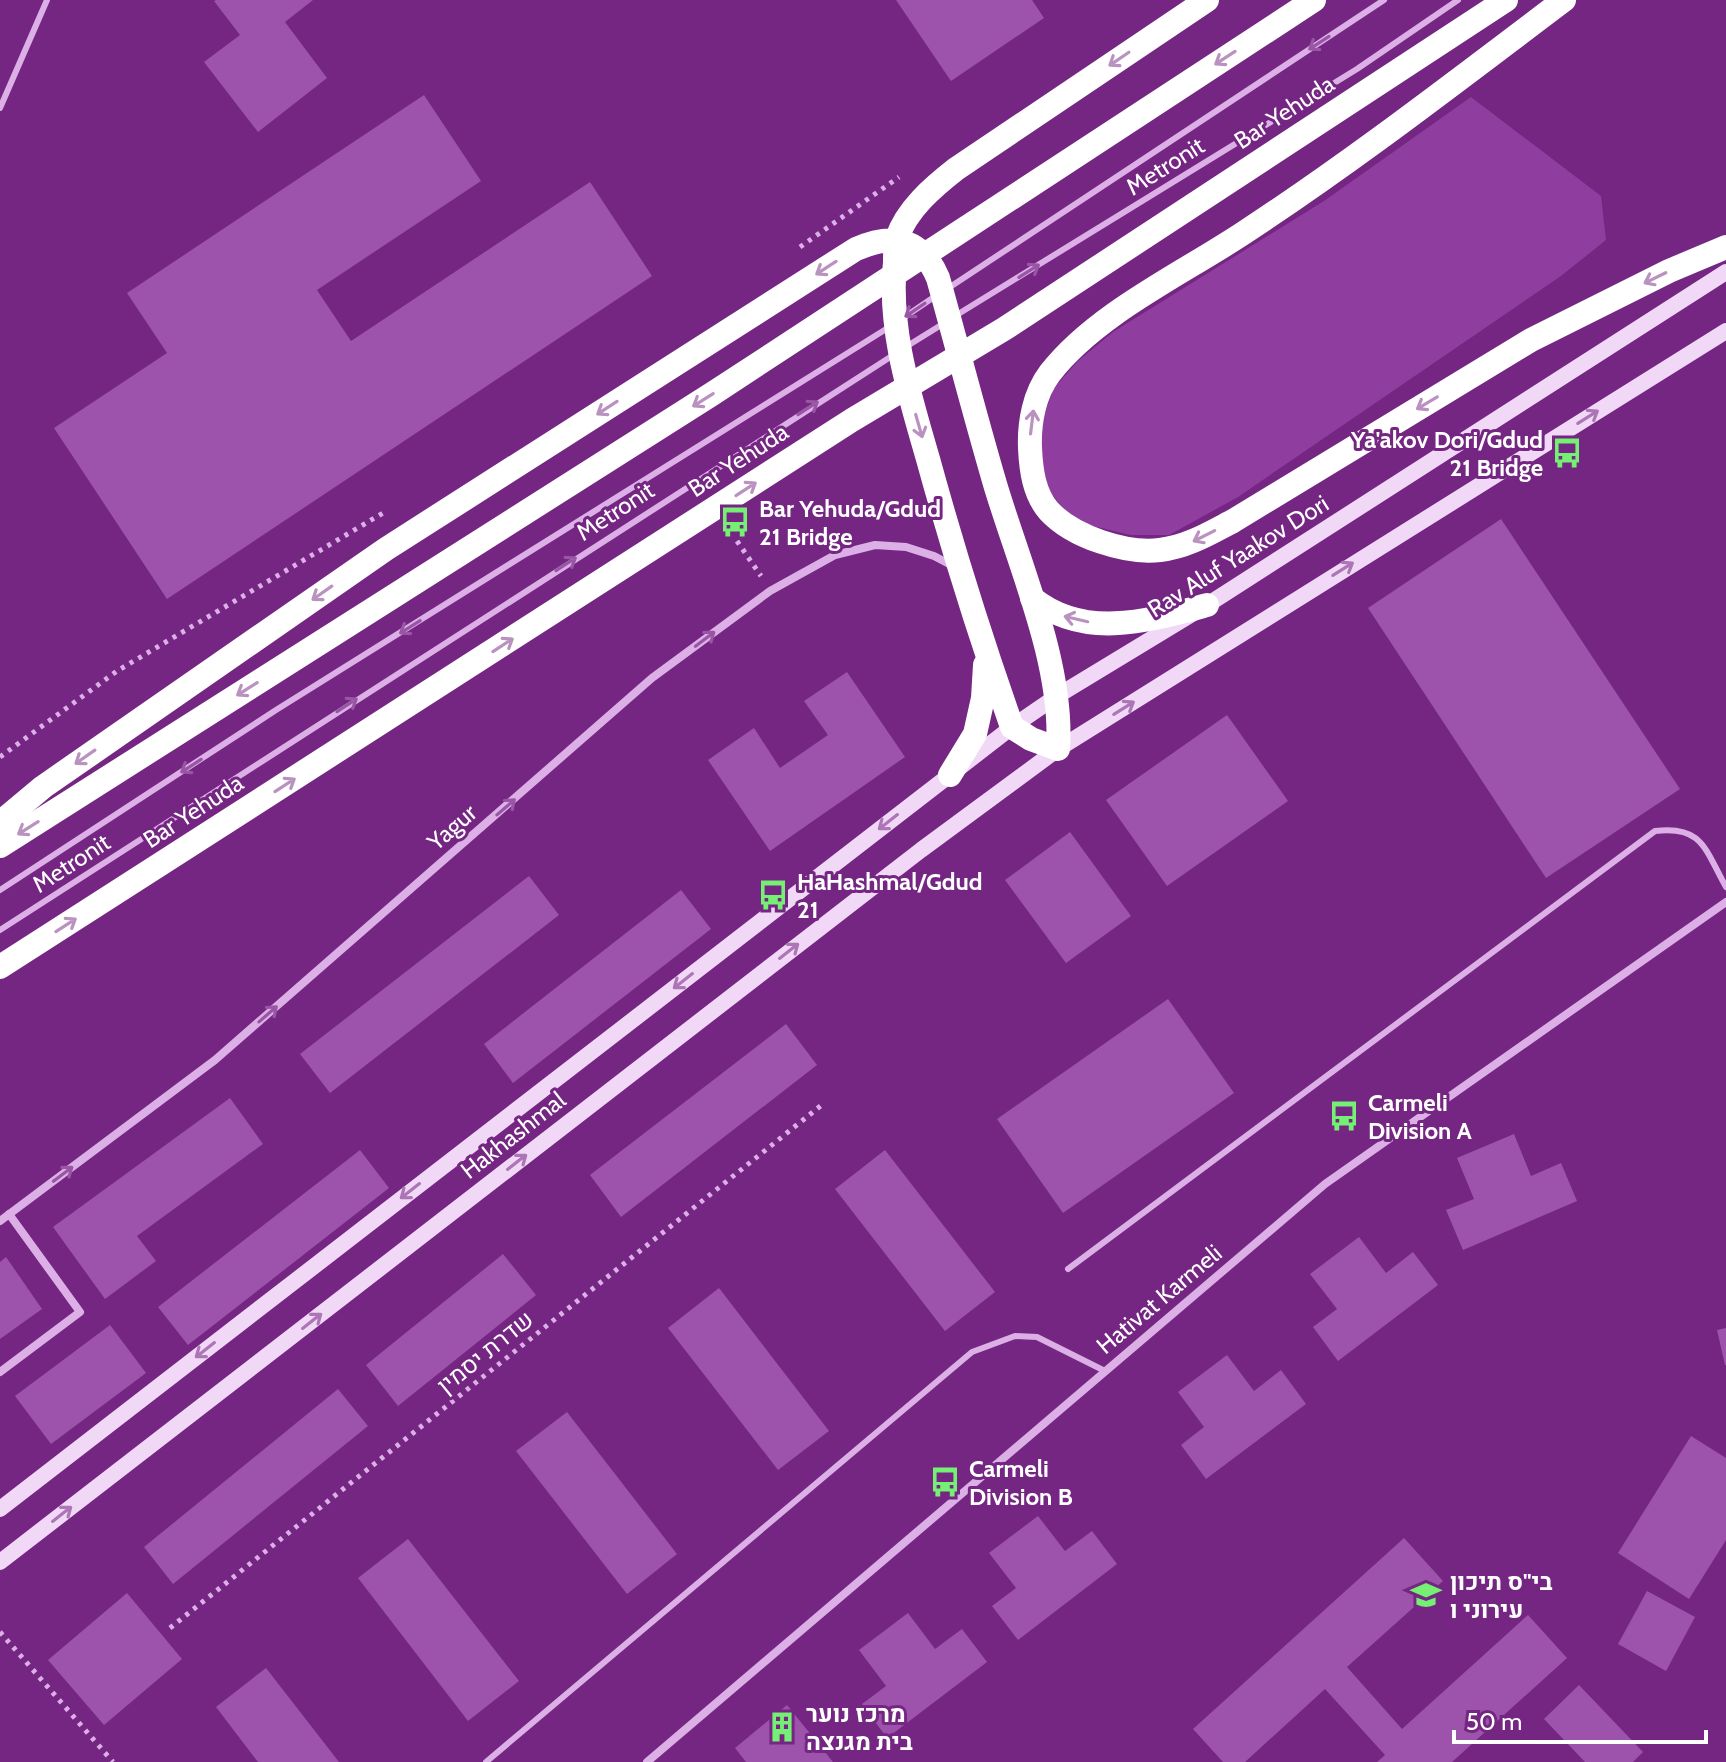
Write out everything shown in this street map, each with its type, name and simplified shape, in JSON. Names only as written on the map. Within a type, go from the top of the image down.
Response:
[{"type":"highway","points":[[0,823],[43,787],[386,549],[856,249],[880,240],[897,239],[921,252],[938,278],[995,485],[1032,598],[1057,696],[1060,724],[1058,749],[1031,739],[1012,727],[959,570],[897,336],[893,303],[897,239],[925,197],[956,169],[1207,0]]},
{"type":"highway","points":[[0,846],[712,394],[1314,0]]},
{"type":"highway","name":"Bar Yehuda","points":[[0,967],[852,420],[1004,329],[1506,0]]},
{"type":"highway","points":[[1564,0],[1339,167],[1246,232],[1112,317],[1074,348],[1048,375],[1032,414],[1031,469],[1038,491],[1049,510],[1092,539],[1122,548],[1159,551],[1187,545],[1233,521],[1531,340],[1669,271],[1726,247]]},
{"type":"highway","points":[[1032,598],[1056,615],[1101,625],[1151,620],[1207,605]]},
{"type":"highway","points":[[950,775],[975,734],[983,698],[985,650]]},
{"type":"street","name":"Rav Aluf Yaakov Dori","points":[[1057,696],[1207,605],[1726,272]]},
{"type":"street","points":[[1058,749],[1726,331]]},
{"type":"street","name":"Yagur","points":[[0,1221],[215,1060],[652,678],[770,591],[835,555],[875,545],[906,547],[934,556],[959,570]]},
{"type":"street","name":"Hakhashmal","points":[[0,1509],[1012,727],[1057,696]]},
{"type":"street","name":"Hakhashmal","points":[[0,1562],[921,850],[1058,749]]},
{"type":"street","name":"Hativat Karmeli","points":[[647,1762],[1325,1184],[1726,902]]},
{"type":"street","points":[[0,1372],[80,1312],[9,1214]]},
{"type":"lane","points":[[0,108],[47,0]]},
{"type":"lane","name":"Metronit","points":[[0,890],[276,710],[834,364],[1384,0]]},
{"type":"lane","name":"Metronit","points":[[0,930],[826,397],[1357,69],[1458,0]]},
{"type":"lane","points":[[1068,1269],[1655,831],[1677,828],[1697,836],[1726,887]]},
{"type":"lane","points":[[486,1762],[972,1352],[1015,1336],[1037,1337],[1105,1371]]},
{"type":"path","points":[[796,250],[911,169]]},
{"type":"path","points":[[0,757],[117,671],[386,511]]},
{"type":"path","points":[[737,541],[770,591]]},
{"type":"path","name":"שדרת יסמין","points":[[170,1628],[823,1104]]},
{"type":"path","points":[[0,1632],[113,1762]]},
{"type":"shaded area","points":[[1471,97],[1601,196],[1606,240],[1561,276],[1238,497],[1169,535],[1131,535],[1084,524],[1064,509],[1048,490],[1039,445],[1044,415],[1054,388],[1078,361],[1113,332],[1324,201]]},
{"type":"building","points":[[216,0],[313,0],[285,22],[327,78],[258,132],[204,62],[240,35]]},
{"type":"building","points":[[896,0],[1032,0],[1044,18],[951,81]]},
{"type":"building","points":[[424,95],[481,181],[317,290],[351,341],[590,182],[652,276],[167,599],[54,428],[167,353],[127,293]]},
{"type":"building","points":[[1501,519],[1680,789],[1546,878],[1368,608]]},
{"type":"building","points":[[847,672],[905,757],[770,851],[708,760],[754,728],[780,768],[828,735],[804,701]]},
{"type":"building","points":[[1227,715],[1288,801],[1167,886],[1106,800]]},
{"type":"building","points":[[1070,832],[1131,916],[1066,963],[1005,880]]},
{"type":"building","points":[[529,876],[559,915],[330,1093],[300,1054]]},
{"type":"building","points":[[681,890],[711,929],[513,1083],[484,1044]]},
{"type":"building","points":[[1168,999],[1234,1093],[1063,1213],[997,1119]]},
{"type":"building","points":[[786,1024],[817,1065],[621,1217],[590,1175]]},
{"type":"building","points":[[230,1098],[263,1144],[137,1236],[156,1261],[105,1299],[53,1227]]},
{"type":"building","points":[[1514,1134],[1531,1176],[1561,1163],[1577,1201],[1463,1250],[1446,1210],[1474,1199],[1457,1158]]},
{"type":"building","points":[[360,1150],[389,1188],[188,1345],[158,1307]]},
{"type":"building","points":[[885,1150],[995,1292],[945,1331],[835,1189]]},
{"type":"building","points":[[1359,1237],[1386,1273],[1413,1252],[1438,1285],[1338,1361],[1313,1327],[1337,1309],[1310,1274]]},
{"type":"building","points":[[503,1254],[536,1295],[398,1406],[366,1365]]},
{"type":"building","points":[[6,1257],[42,1309],[0,1339],[0,1262]]},
{"type":"building","points":[[719,1288],[829,1431],[778,1470],[668,1328]]},
{"type":"building","points":[[110,1325],[146,1373],[51,1444],[15,1396]]},
{"type":"building","points":[[1726,1328],[1726,1365],[1725,1365],[1717,1330]]},
{"type":"building","points":[[1227,1355],[1254,1391],[1281,1370],[1306,1404],[1206,1479],[1181,1445],[1204,1427],[1178,1392]]},
{"type":"building","points":[[338,1389],[368,1426],[173,1584],[144,1547]]},
{"type":"building","points":[[567,1412],[677,1554],[627,1594],[516,1451]]},
{"type":"building","points":[[1691,1436],[1726,1458],[1726,1540],[1689,1599],[1618,1553]]},
{"type":"building","points":[[1038,1516],[1065,1551],[1092,1531],[1117,1564],[1018,1640],[992,1606],[1016,1588],[989,1553]]},
{"type":"building","points":[[1404,1538],[1443,1581],[1347,1667],[1402,1729],[1528,1615],[1567,1658],[1452,1762],[1377,1762],[1385,1755],[1325,1689],[1245,1762],[1223,1762],[1193,1729]]},
{"type":"building","points":[[408,1539],[519,1681],[468,1721],[358,1578]]},
{"type":"building","points":[[1647,1591],[1695,1617],[1666,1671],[1618,1644]]},
{"type":"building","points":[[127,1593],[182,1659],[104,1725],[48,1660]]},
{"type":"building","points":[[908,1613],[935,1649],[962,1629],[987,1662],[887,1738],[862,1704],[886,1686],[859,1650]]},
{"type":"building","points":[[266,1668],[339,1762],[258,1762],[216,1707]]},
{"type":"building","points":[[1579,1685],[1643,1752],[1633,1762],[1585,1762],[1544,1719]]},
{"type":"building","name":"מרכז נוער בית מגנצה","points":[[787,1705],[833,1762],[746,1762],[735,1748]]},
{"type":"place","name":"Ya'akov Dori/Gdud 21 Bridge","points":[[1567,453]]},
{"type":"place","name":"Bar Yehuda/Gdud 21 Bridge","points":[[735,522]]},
{"type":"place","name":"HaHashmal/Gdud 21","points":[[773,895]]},
{"type":"place","name":"Carmeli Division A","points":[[1344,1116]]},
{"type":"place","name":"Carmeli Division B","points":[[945,1482]]},
{"type":"place","name":"בי\"ס תיכון עירוני ו","points":[[1426,1595]]},
{"type":"place","name":"מרכז נוער בית מגנצה","points":[[782,1727]]}]
